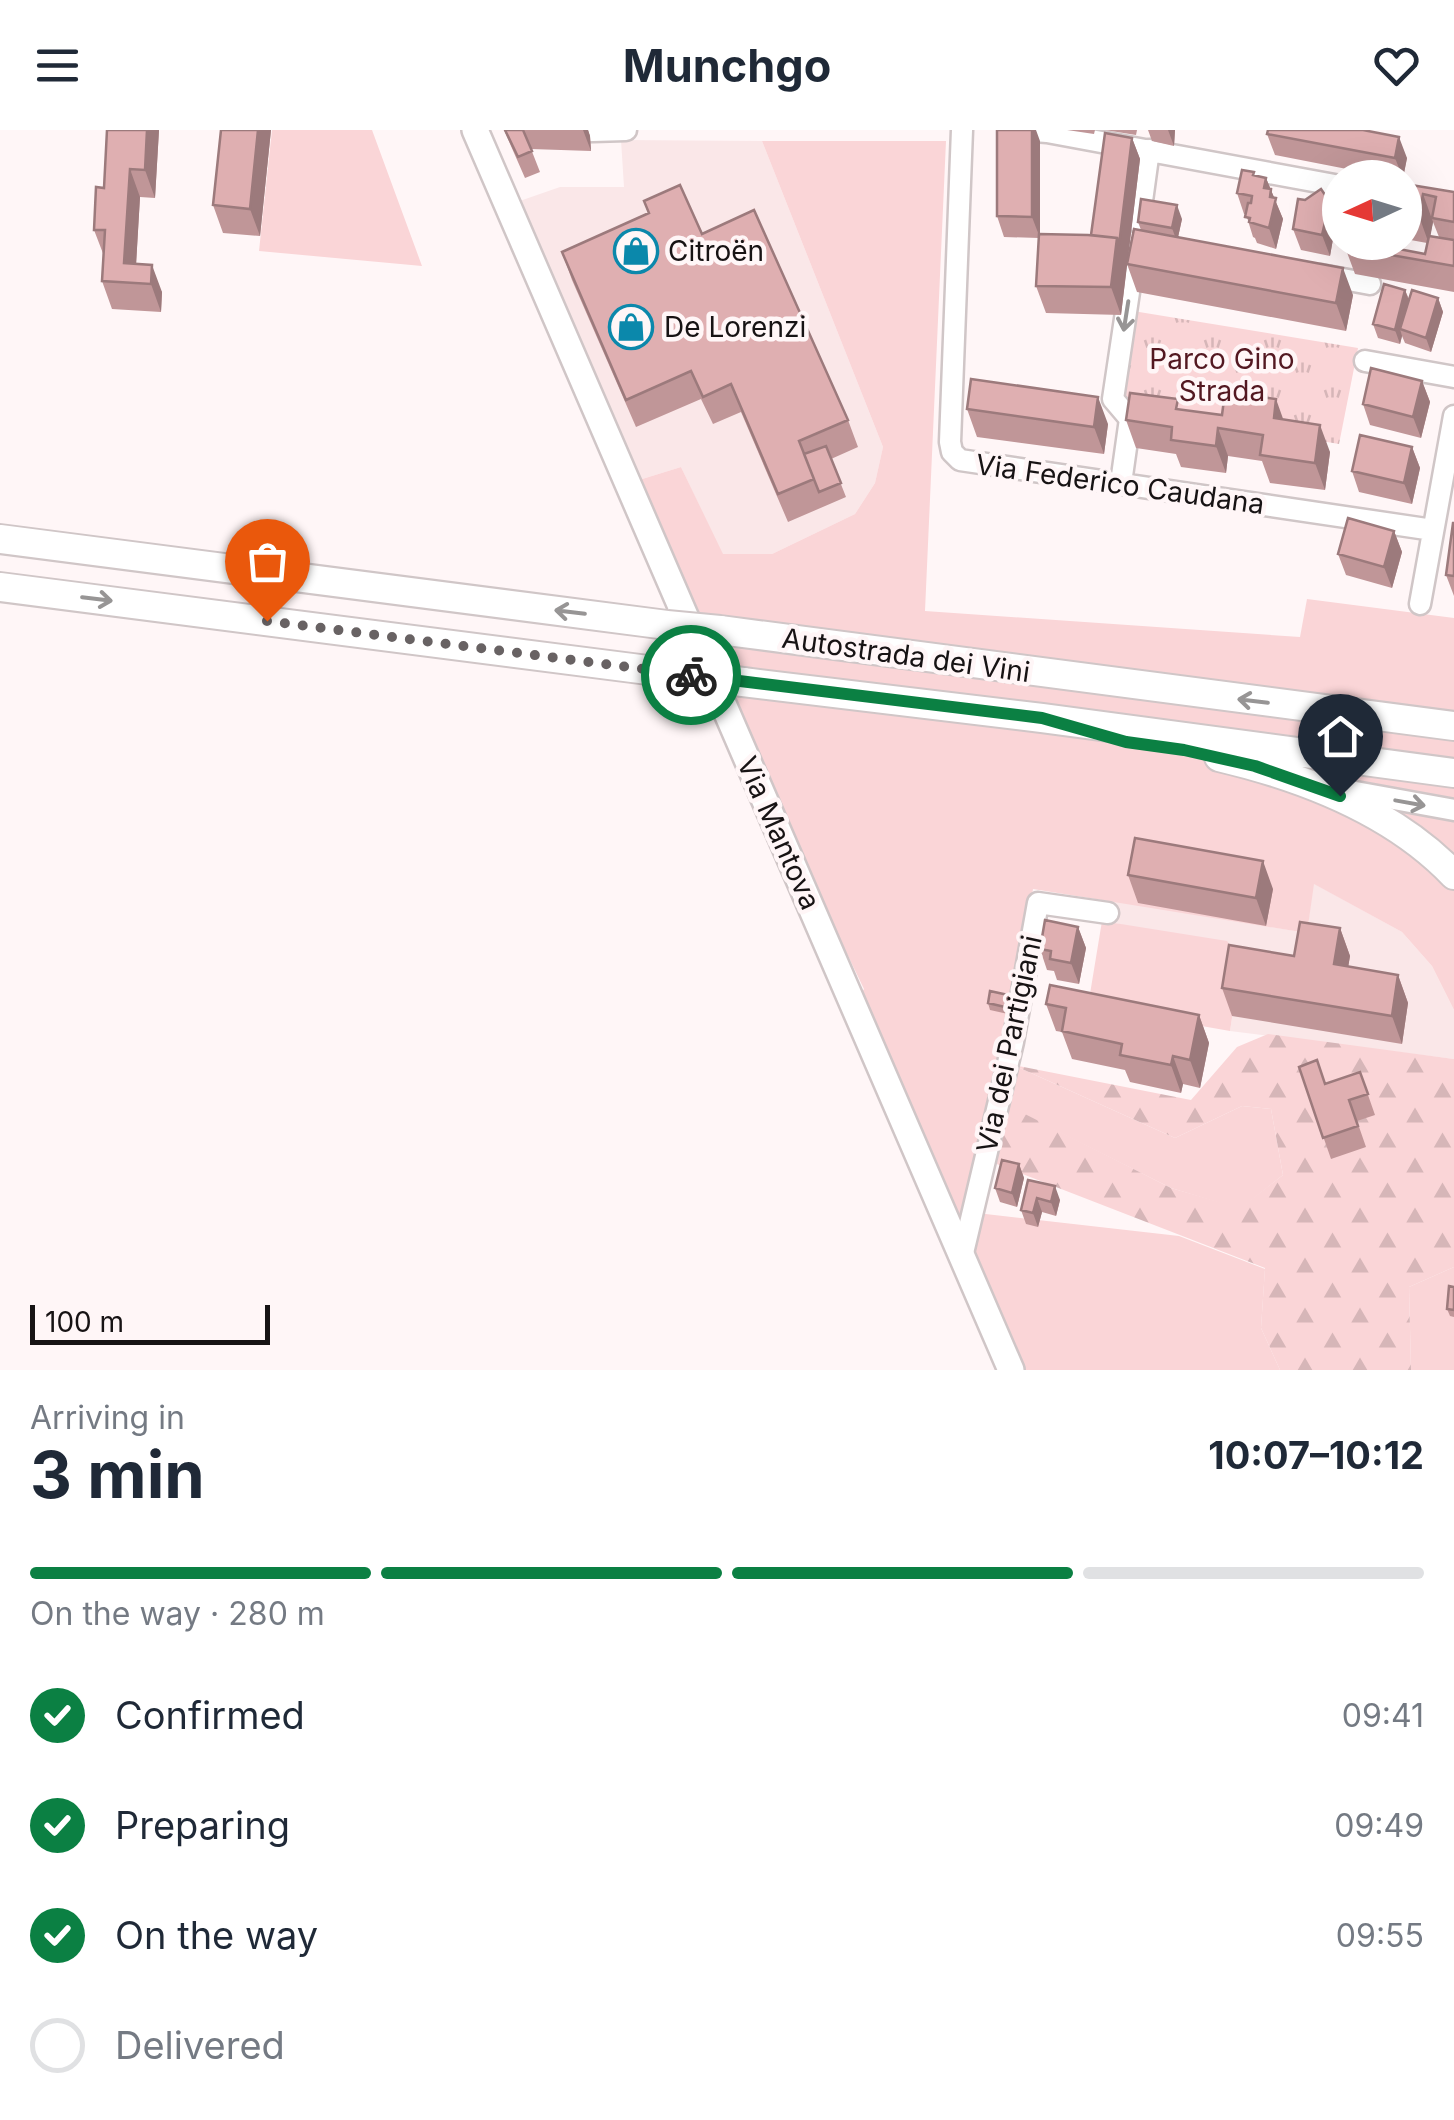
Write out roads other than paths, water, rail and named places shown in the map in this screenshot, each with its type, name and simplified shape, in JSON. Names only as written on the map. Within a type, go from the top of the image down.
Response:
[{"type":"highway","name":"Autostrada dei Vini","points":[[0,539],[1454,726]]},
{"type":"highway","name":"Autostrada dei Vini","points":[[0,586],[1454,773]]},
{"type":"highway","points":[[1042,718],[1126,742],[1221,757],[1340,796],[1405,834],[1454,875]]},
{"type":"main road","name":"Via Mantova","points":[[475,130],[1012,1370]]},
{"type":"street","points":[[544,133],[626,130]]},
{"type":"street","name":"Via Federico Caudana","points":[[962,130],[962,385],[950,442],[952,452],[960,460],[1433,530]]},
{"type":"street","points":[[1022,130],[1146,143],[1322,182]]},
{"type":"street","points":[[1121,483],[1130,419],[1107,400],[1147,243],[1146,143]]},
{"type":"street","points":[[1292,270],[1370,284]]},
{"type":"street","points":[[1364,361],[1454,378]]},
{"type":"street","points":[[1420,604],[1454,416]]},
{"type":"street","points":[[1298,780],[1454,810]]},
{"type":"street","name":"Via dei Partigiani","points":[[962,1253],[1013,1042],[1038,903],[1108,914]]},
{"type":"place","name":"Citroën","points":[[636,251]]},
{"type":"place","name":"De Lorenzi","points":[[631,327]]},
{"type":"park label","name":"Parco Gino Strada","points":[[1222,375]]}]
